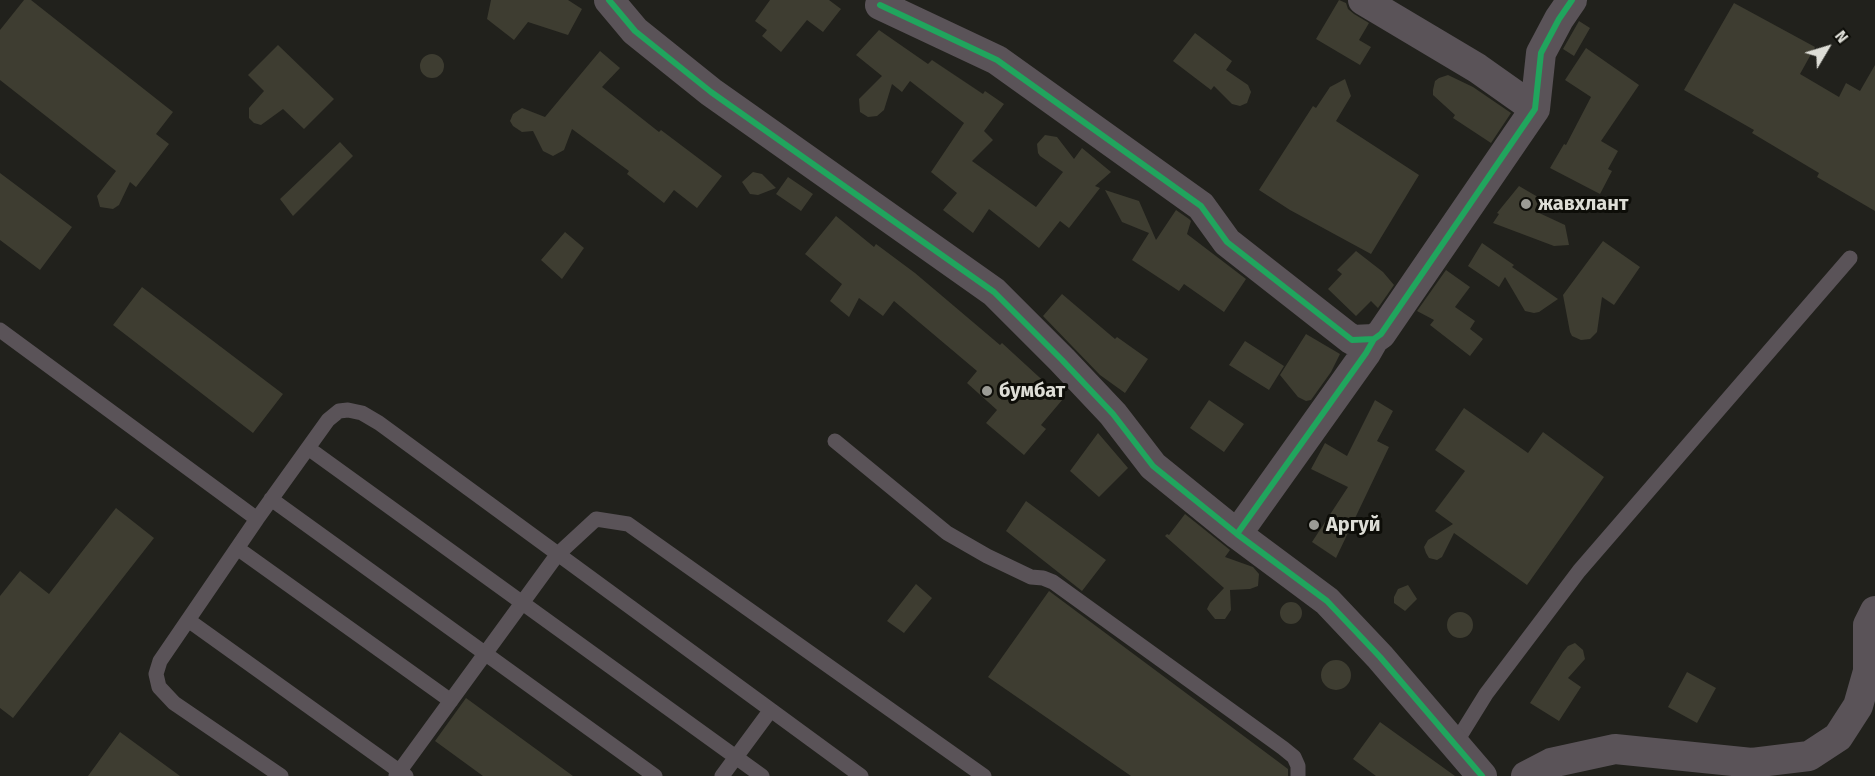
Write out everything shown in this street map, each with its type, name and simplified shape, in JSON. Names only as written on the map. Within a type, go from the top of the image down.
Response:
[{"type":"street","points":[[609,0],[635,31],[711,92],[994,292],[1113,414],[1153,466],[1237,534],[1327,601],[1380,657],[1482,776]]},
{"type":"street","points":[[1363,0],[1477,68],[1534,109]]},
{"type":"street","points":[[1237,534],[1374,339],[1381,334],[1534,109],[1540,53],[1572,0]]},
{"type":"street","points":[[880,4],[997,60],[1201,206],[1227,242],[1352,340],[1374,339]]},
{"type":"street","points":[[1526,776],[1551,763],[1615,749],[1752,763],[1809,756],[1838,737],[1858,706],[1868,671],[1868,625],[1875,611]]},
{"type":"lane","points":[[1455,744],[1486,693],[1579,571],[1850,258]]},
{"type":"lane","points":[[0,330],[257,519]]},
{"type":"lane","points":[[281,776],[174,703],[159,687],[156,674],[160,661],[328,420],[339,411],[348,410],[362,413],[378,423],[861,776]]},
{"type":"lane","points":[[835,441],[947,533],[987,556],[1031,577],[1053,582],[1225,706],[1294,757],[1298,766],[1298,776]]},
{"type":"lane","points":[[308,448],[762,776]]},
{"type":"lane","points":[[271,499],[655,776]]},
{"type":"lane","points":[[188,620],[401,774],[557,555],[596,519],[628,524],[984,776]]},
{"type":"lane","points":[[237,548],[451,701]]},
{"type":"lane","points":[[722,776],[770,711]]},
{"type":"building","points":[[24,0],[31,0],[173,112],[156,134],[169,144],[136,187],[130,182],[119,205],[113,209],[100,207],[97,196],[116,171],[0,80],[0,30]]},
{"type":"building","points":[[491,0],[568,0],[582,9],[568,35],[528,22],[514,40],[487,19]]},
{"type":"building","points":[[770,0],[829,0],[841,9],[823,32],[807,20],[781,52],[762,36],[767,30],[755,21]]},
{"type":"building","points":[[1339,0],[1346,3],[1348,9],[1354,14],[1369,23],[1359,40],[1371,47],[1360,65],[1316,39]]},
{"type":"building","points":[[1734,3],[1815,47],[1800,74],[1839,97],[1846,83],[1860,91],[1875,65],[1875,211],[1817,177],[1819,173],[1752,133],[1754,130],[1684,90]]},
{"type":"building","points":[[1579,21],[1590,28],[1574,56],[1563,49]]},
{"type":"building","points":[[879,30],[928,64],[932,60],[983,94],[985,91],[1004,104],[984,131],[993,140],[972,161],[1036,207],[1063,172],[1038,153],[1037,144],[1045,135],[1057,137],[1074,159],[1082,148],[1111,172],[1095,186],[1100,188],[1069,228],[1060,221],[1039,248],[989,209],[973,233],[943,210],[957,193],[931,172],[964,123],[910,81],[902,92],[892,84],[884,110],[877,116],[868,117],[860,112],[859,99],[882,76],[856,55]]},
{"type":"building","points":[[1195,33],[1232,61],[1226,70],[1248,85],[1251,92],[1247,103],[1240,106],[1232,104],[1214,86],[1211,90],[1173,61]]},
{"type":"building","points":[[278,45],[334,99],[304,129],[283,109],[261,125],[249,118],[249,108],[264,91],[248,75]]},
{"type":"building","points":[[1586,48],[1639,85],[1601,141],[1618,151],[1608,169],[1612,171],[1600,194],[1550,168],[1564,144],[1566,145],[1591,97],[1565,80]]},
{"type":"building","points":[[600,51],[620,68],[602,87],[659,132],[661,130],[722,176],[697,208],[674,190],[664,203],[627,174],[629,171],[572,129],[564,150],[553,156],[543,151],[533,131],[522,132],[513,126],[510,121],[513,114],[522,108],[545,117]]},
{"type":"building","points":[[432,54],[440,58],[444,66],[440,74],[432,78],[424,74],[420,66],[424,58]]},
{"type":"building","points":[[1448,75],[1473,87],[1511,113],[1491,143],[1453,118],[1455,115],[1433,95],[1435,81]]},
{"type":"building","points":[[1345,79],[1351,96],[1336,121],[1419,175],[1371,254],[1290,210],[1259,190],[1313,106],[1316,108],[1330,87]]},
{"type":"building","points":[[340,142],[353,156],[293,216],[280,199]]},
{"type":"building","points":[[753,172],[762,174],[776,188],[758,195],[750,194],[742,182]]},
{"type":"building","points":[[0,173],[72,227],[40,270],[0,240]]},
{"type":"building","points":[[788,177],[813,194],[801,211],[776,194]]},
{"type":"building","points":[[1519,186],[1543,200],[1537,212],[1565,225],[1569,245],[1554,246],[1493,223],[1499,214],[1497,213]]},
{"type":"building","points":[[1105,190],[1139,201],[1156,240],[1176,210],[1191,221],[1187,234],[1246,279],[1224,312],[1184,284],[1179,291],[1132,260],[1149,233],[1122,222]]},
{"type":"building","points":[[836,216],[874,247],[876,244],[915,273],[1000,345],[1002,343],[1063,399],[1041,425],[1046,429],[1024,455],[986,423],[997,410],[967,383],[977,371],[894,301],[883,316],[859,298],[849,317],[830,301],[842,284],[805,254]]},
{"type":"building","points":[[565,232],[584,248],[562,279],[541,260]]},
{"type":"building","points":[[1603,241],[1640,267],[1614,305],[1602,297],[1597,332],[1590,339],[1581,340],[1572,336],[1570,332],[1563,295]]},
{"type":"building","points":[[1482,243],[1558,299],[1539,312],[1525,311],[1505,277],[1499,287],[1468,266]]},
{"type":"building","points":[[1356,251],[1383,272],[1394,285],[1378,308],[1371,301],[1356,316],[1328,289],[1342,274],[1337,270]]},
{"type":"building","points":[[1446,270],[1470,287],[1455,307],[1475,321],[1470,329],[1483,339],[1470,356],[1430,325],[1434,320],[1417,311]]},
{"type":"building","points":[[142,287],[283,394],[253,433],[113,325]]},
{"type":"building","points":[[1062,294],[1115,339],[1117,337],[1148,359],[1125,393],[1100,375],[1043,316]]},
{"type":"building","points":[[1306,334],[1340,354],[1331,372],[1311,400],[1306,401],[1298,397],[1280,375]]},
{"type":"building","points":[[1245,341],[1284,366],[1269,390],[1229,365]]},
{"type":"building","points":[[1209,400],[1244,424],[1224,452],[1190,428]]},
{"type":"building","points":[[1375,400],[1393,411],[1377,441],[1389,447],[1336,558],[1312,542],[1348,487],[1311,469],[1325,443],[1347,456]]},
{"type":"building","points":[[1464,408],[1528,453],[1543,432],[1604,477],[1527,585],[1454,533],[1442,557],[1437,560],[1429,558],[1426,553],[1424,547],[1428,540],[1453,524],[1435,511],[1465,471],[1435,450]]},
{"type":"building","points":[[1098,433],[1128,468],[1099,497],[1070,471]]},
{"type":"building","points":[[1026,501],[1106,560],[1082,591],[1006,531]]},
{"type":"building","points":[[116,508],[154,538],[13,718],[0,708],[0,596],[20,571],[49,594]]},
{"type":"building","points":[[1185,514],[1230,550],[1225,557],[1253,567],[1259,574],[1258,586],[1250,589],[1230,590],[1231,610],[1225,619],[1215,619],[1207,609],[1224,588],[1165,536],[1169,535]]},
{"type":"building","points":[[916,584],[932,598],[904,633],[887,621]]},
{"type":"building","points":[[1408,585],[1417,599],[1405,611],[1394,603],[1394,597],[1398,589]]},
{"type":"building","points":[[1049,591],[1288,769],[1288,776],[1131,776],[988,677]]},
{"type":"building","points":[[1291,602],[1299,605],[1302,613],[1299,621],[1291,624],[1283,621],[1280,613],[1283,605]]},
{"type":"building","points":[[1460,612],[1469,616],[1473,625],[1469,634],[1460,638],[1451,634],[1447,625],[1451,616]]},
{"type":"building","points":[[1575,643],[1583,650],[1585,659],[1568,678],[1581,687],[1559,721],[1530,703],[1563,652]]},
{"type":"building","points":[[1336,660],[1347,664],[1351,675],[1347,686],[1336,690],[1325,686],[1321,675],[1325,664]]},
{"type":"building","points":[[1687,672],[1716,688],[1697,723],[1668,707]]},
{"type":"building","points":[[466,698],[573,776],[483,776],[435,741]]},
{"type":"building","points":[[1380,722],[1455,776],[1376,776],[1353,759]]},
{"type":"building","points":[[120,732],[180,776],[88,776]]},
{"type":"cycle path","points":[[609,0],[635,31],[711,92],[994,292],[1113,414],[1153,466],[1237,534]]},
{"type":"cycle path","points":[[1482,776],[1380,657],[1327,601],[1237,534],[1374,339],[1381,334],[1535,109],[1541,53],[1572,0]]},
{"type":"cycle path","points":[[880,5],[997,60],[1201,206],[1227,242],[1352,340],[1374,339]]},
{"type":"place","name":"жавхлант","points":[[1526,204]]},
{"type":"place","name":"бумбат","points":[[987,391]]},
{"type":"place","name":"Аргуй","points":[[1314,525]]}]
